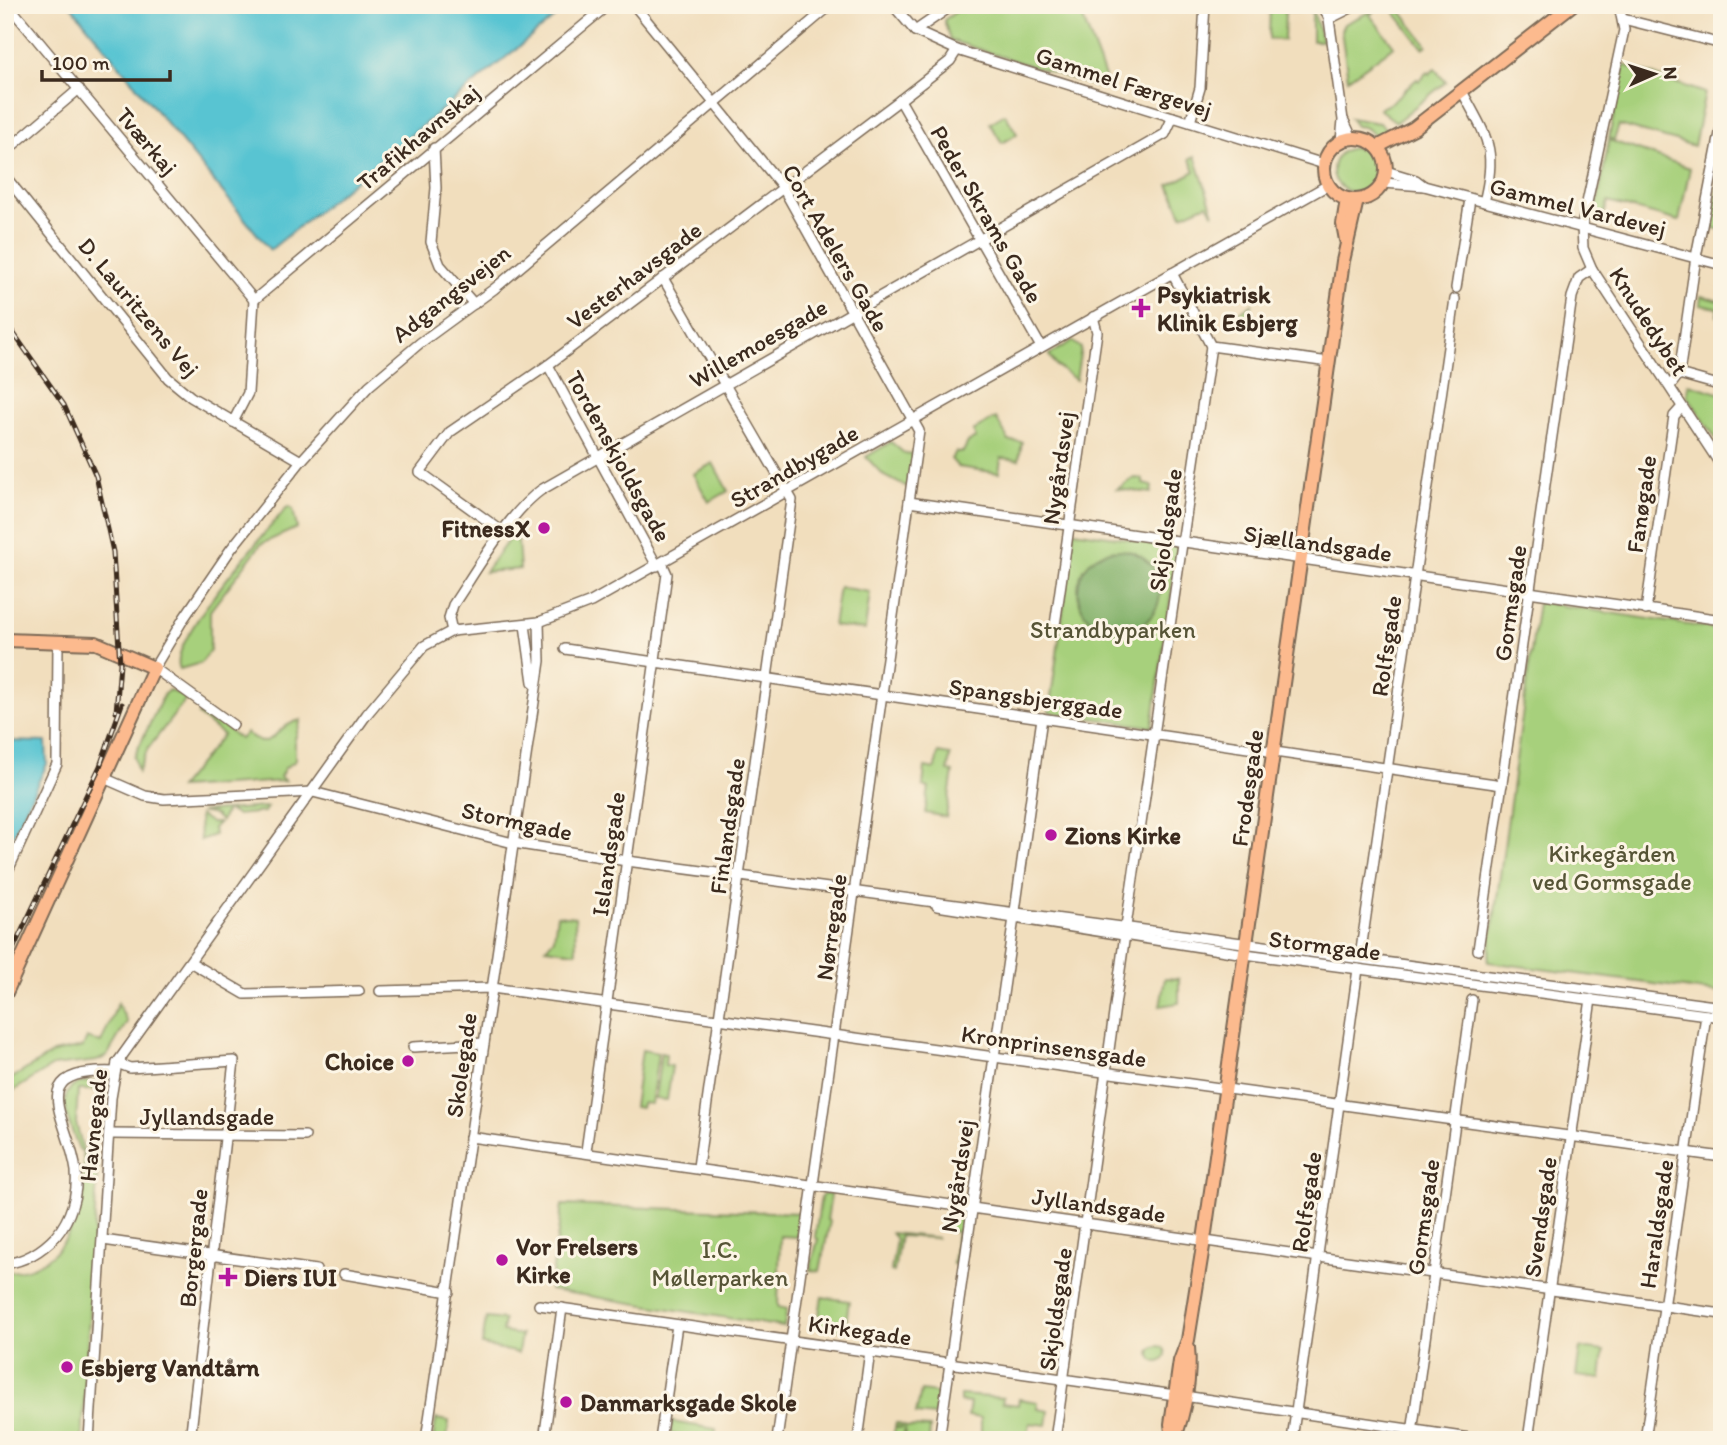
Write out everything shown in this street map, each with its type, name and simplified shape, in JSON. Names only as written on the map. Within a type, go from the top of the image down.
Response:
[{"type":"main road","points":[[1382,165],[1363,139],[1346,140],[1330,151],[1324,164],[1328,185],[1352,200],[1371,195],[1382,165],[1414,128],[1572,5]]},
{"type":"main road","name":"Frodesgade","points":[[1173,1440],[1180,1395],[1180,1361],[1188,1340],[1204,1240],[1346,241],[1343,224],[1352,200]]},
{"type":"main road","points":[[5,640],[96,643],[155,668]]},
{"type":"main road","name":"Adgangsvejen","points":[[5,995],[155,668]]},
{"type":"street","name":"Trafikhavnskaj","points":[[254,300],[433,148],[608,5]]},
{"type":"street","name":"Cort Adelers Gade","points":[[634,5],[782,186],[914,420]]},
{"type":"street","name":"Adgangsvejen","points":[[155,668],[208,581],[301,461],[369,386],[420,343],[474,304],[831,5]]},
{"type":"street","points":[[893,5],[915,31],[953,5]]},
{"type":"street","points":[[1191,122],[1200,88],[1205,5]]},
{"type":"street","points":[[1323,5],[1329,19],[1346,140]]},
{"type":"street","points":[[1329,19],[1357,5]]},
{"type":"street","points":[[1582,226],[1624,30],[1619,5]]},
{"type":"street","name":"Tværkaj","points":[[10,7],[254,300]]},
{"type":"street","points":[[1623,19],[1722,44]]},
{"type":"street","name":"Gammel Færgevej","points":[[915,31],[957,50],[1191,122],[1244,142],[1324,164]]},
{"type":"street","name":"Vesterhavsgade","points":[[503,532],[420,472],[450,432],[548,365],[782,186],[900,100],[950,61],[957,50]]},
{"type":"street","points":[[5,152],[79,89]]},
{"type":"street","points":[[1462,91],[1483,127],[1489,145],[1491,170],[1484,202]]},
{"type":"street","name":"Peder Skrams Gade","points":[[900,100],[1041,347]]},
{"type":"street","name":"Willemoesgade","points":[[452,631],[449,618],[453,605],[503,532],[531,497],[851,311],[1165,134],[1173,117]]},
{"type":"street","points":[[1670,386],[1679,374],[1696,257],[1722,123]]},
{"type":"street","points":[[433,148],[436,188],[431,242],[440,265],[474,304]]},
{"type":"street","name":"Gammel Vardevej","points":[[1382,165],[1424,186],[1722,265]]},
{"type":"street","name":"D. Lauritzens Vej","points":[[5,176],[168,378],[191,397],[301,461]]},
{"type":"street","name":"Strandbygade","points":[[313,792],[367,714],[424,646],[452,631],[525,625],[591,602],[1328,185]]},
{"type":"street","points":[[1457,288],[1470,199]]},
{"type":"street","name":"Knudedybet","points":[[1582,226],[1583,248],[1592,269],[1722,467]]},
{"type":"street","name":"Gormsgade","points":[[1478,950],[1574,289],[1579,278],[1592,269]]},
{"type":"street","points":[[1172,273],[1211,346],[1329,362]]},
{"type":"street","points":[[663,278],[789,491]]},
{"type":"street","name":"Rolfsgade","points":[[1360,957],[1455,299]]},
{"type":"street","points":[[233,422],[248,393],[254,300]]},
{"type":"street","name":"Nygårdsvej","points":[[1055,625],[1097,332],[1093,317]]},
{"type":"street","name":"Skjoldsgade","points":[[1055,1440],[1211,346]]},
{"type":"street","name":"Tordenskjoldsgade","points":[[548,365],[659,564]]},
{"type":"street","points":[[1679,374],[1722,386]]},
{"type":"street","name":"Fanøgade","points":[[1646,610],[1674,416],[1682,407]]},
{"type":"street","name":"Nørregade","points":[[777,1440],[918,447],[919,431],[914,420]]},
{"type":"street","name":"Finlandsgade","points":[[698,1167],[792,508],[789,491]]},
{"type":"street","name":"Sjællandsgade","points":[[909,502],[1722,620]]},
{"type":"street","name":"Islandsgade","points":[[586,1151],[667,574],[659,564]]},
{"type":"street","name":"Skolegade","points":[[426,1440],[540,661],[539,622]]},
{"type":"street","name":"Skolegade","points":[[525,625],[534,695]]},
{"type":"street","points":[[5,877],[57,764],[58,642]]},
{"type":"street","name":"Spangsbjerggade","points":[[565,649],[1502,785]]},
{"type":"street","points":[[155,668],[233,725]]},
{"type":"street","name":"Nygårdsvej","points":[[939,1440],[1042,718]]},
{"type":"street","name":"Stormgade","points":[[106,779],[145,796],[164,799],[313,792],[513,844],[1126,930],[1246,948],[1358,969],[1722,1017]]},
{"type":"street","name":"Havnegade","points":[[89,1440],[115,1067],[313,792]]},
{"type":"street","name":"Stormgade","points":[[1246,948],[1360,957],[1722,1007]]},
{"type":"street","points":[[190,962],[245,994],[359,991]]},
{"type":"street","name":"Rolfsgade","points":[[1292,1440],[1358,969]]},
{"type":"street","name":"Kronprinsensgade","points":[[380,991],[492,988],[1722,1157]]},
{"type":"street","name":"Svendsgade","points":[[1528,1440],[1591,999]]},
{"type":"street","name":"Gormsgade","points":[[1411,1435],[1472,1000]]},
{"type":"street","name":"Haraldsgade","points":[[1645,1440],[1706,1015]]},
{"type":"street","points":[[413,1047],[484,1044]]},
{"type":"street","name":"Borgergade","points":[[115,1067],[234,1061],[190,1440]]},
{"type":"street","points":[[5,1264],[21,1261],[39,1252],[61,1230],[72,1208],[75,1169],[57,1101],[62,1084],[77,1074],[115,1067]]},
{"type":"street","name":"Jyllandsgade","points":[[109,1134],[305,1136]]},
{"type":"street","name":"Jyllandsgade","points":[[470,1137],[814,1183],[1722,1314]]},
{"type":"street","points":[[103,1240],[316,1270]]},
{"type":"street","points":[[344,1274],[449,1292]]},
{"type":"street","name":"Kirkegade","points":[[539,1305],[1296,1412],[1411,1435],[1483,1440]]},
{"type":"street","points":[[544,1440],[562,1308]]},
{"type":"street","points":[[660,1440],[677,1325]]},
{"type":"street","points":[[859,1440],[870,1351]]},
{"type":"green space","points":[[966,5],[1078,5],[1105,77],[1100,88],[950,40],[944,20]]},
{"type":"green space","points":[[1270,5],[1312,6],[1322,41],[1312,41],[1312,11],[1285,11],[1284,40],[1269,39]]},
{"type":"green space","points":[[1389,5],[1396,5],[1427,45],[1423,48]]},
{"type":"green space","points":[[1376,9],[1370,15],[1394,46],[1348,79],[1341,30],[1344,24]]},
{"type":"green space","points":[[1624,65],[1705,93],[1694,146],[1619,125],[1614,140],[1609,138]]},
{"type":"green space","points":[[1435,69],[1446,82],[1396,122],[1379,109],[1389,104],[1417,79],[1419,81],[1427,72],[1429,74]]},
{"type":"green space","points":[[1005,114],[1017,134],[1002,143],[990,123]]},
{"type":"green space","points":[[1350,118],[1379,123],[1391,133],[1376,136],[1364,127],[1356,126]]},
{"type":"green space","points":[[1609,140],[1690,168],[1679,221],[1608,202],[1603,218],[1595,216]]},
{"type":"green space","points":[[1355,148],[1371,154],[1377,170],[1371,186],[1355,192],[1339,186],[1333,170],[1339,154]]},
{"type":"green space","points":[[1195,156],[1214,214],[1207,204],[1182,215],[1169,185],[1195,171],[1190,159]]},
{"type":"green space","points":[[1722,176],[1722,230],[1711,227]]},
{"type":"green space","points":[[1701,296],[1722,302],[1722,316],[1717,315],[1718,308],[1700,305]]},
{"type":"green space","points":[[1252,304],[1249,322],[1229,319]]},
{"type":"green space","points":[[1072,341],[1081,348],[1076,380],[1057,366],[1049,355]]},
{"type":"green space","points":[[1689,384],[1722,394],[1722,448],[1687,395]]},
{"type":"green space","points":[[996,418],[1009,441],[1022,442],[1019,460],[1001,458],[999,473],[958,467],[951,459],[956,452],[963,452],[968,442],[976,438],[973,431]]},
{"type":"green space","points":[[891,442],[904,453],[914,454],[907,487],[884,476],[866,457]]},
{"type":"green space","points":[[713,463],[728,491],[709,502],[693,474]]},
{"type":"green space","points":[[1134,478],[1143,479],[1143,484],[1152,486],[1151,493],[1117,489]]},
{"type":"green space","points":[[288,506],[293,509],[297,528],[261,544],[210,611],[210,651],[201,663],[180,669],[180,656],[202,612]]},
{"type":"green space","points":[[517,528],[520,569],[485,572]]},
{"type":"green space","name":"Strandbyparken","points":[[1074,531],[1178,546],[1152,727],[1049,712]]},
{"type":"green space","points":[[1119,550],[1135,554],[1148,562],[1156,575],[1160,591],[1156,607],[1148,620],[1135,628],[1119,632],[1103,628],[1090,620],[1082,607],[1078,591],[1082,575],[1090,562],[1103,554]]},
{"type":"green space","points":[[839,587],[870,592],[865,630],[833,626]]},
{"type":"green space","name":"Kirkegården ved Gormsgade","points":[[1538,602],[1722,630],[1722,993],[1488,962]]},
{"type":"green space","points":[[169,690],[187,698],[147,750],[138,772],[134,757],[164,694]]},
{"type":"green space","points":[[203,710],[240,739],[246,733],[260,742],[269,740],[287,725],[301,720],[295,739],[295,761],[285,768],[280,777],[285,781],[179,788],[223,735],[198,715]]},
{"type":"green space","points":[[938,753],[950,755],[948,771],[953,772],[946,817],[925,813],[929,788],[923,786],[925,767],[935,769]]},
{"type":"green space","points":[[267,807],[264,812],[237,815],[226,810]]},
{"type":"green space","points":[[226,810],[221,821],[215,815],[200,812]]},
{"type":"green space","points":[[199,815],[211,823],[218,823],[213,828],[214,835],[200,840]]},
{"type":"green space","points":[[557,915],[575,917],[576,952],[546,948],[554,938]]},
{"type":"green space","points":[[1165,978],[1179,979],[1179,1003],[1160,1006]]},
{"type":"green space","points":[[118,1003],[127,1022],[107,1056],[97,1061],[53,1066],[5,1096],[5,1083],[53,1053],[83,1047],[87,1038],[101,1043]]},
{"type":"green space","points":[[642,1050],[658,1053],[651,1104],[642,1103],[641,1108],[634,1107]]},
{"type":"green space","points":[[661,1053],[666,1054],[665,1065],[672,1066],[667,1100],[655,1099]]},
{"type":"green space","points":[[94,1081],[101,1090],[78,1090],[76,1123],[84,1153],[79,1149],[67,1116],[66,1096],[70,1089],[79,1083]]},
{"type":"green space","points":[[83,1154],[98,1160],[82,1440],[5,1440],[5,1272],[26,1269],[44,1261],[59,1248],[70,1232],[82,1194]]},
{"type":"green space","points":[[831,1195],[827,1220],[830,1221],[820,1271],[810,1270],[818,1239],[815,1237],[821,1196]]},
{"type":"green space","name":"I.C. Møllerparken","points":[[562,1205],[799,1213],[797,1237],[780,1236],[778,1307],[787,1309],[784,1327],[550,1290]]},
{"type":"green space","points":[[950,1210],[962,1214],[956,1264],[953,1264],[957,1232],[946,1230]]},
{"type":"green space","points":[[891,1233],[938,1238],[900,1236],[894,1272],[891,1271],[896,1239]]},
{"type":"green space","points":[[822,1297],[849,1301],[845,1330],[817,1326]]},
{"type":"green space","points":[[486,1318],[504,1320],[502,1332],[521,1335],[518,1353],[482,1345]]},
{"type":"green space","points":[[1158,1346],[1166,1354],[1158,1362],[1150,1354]]},
{"type":"green space","points":[[1580,1348],[1604,1351],[1601,1379],[1576,1376]]},
{"type":"green space","points":[[921,1391],[937,1393],[935,1416],[916,1414]]},
{"type":"green space","points":[[960,1395],[1003,1398],[1002,1403],[1018,1405],[1019,1399],[1038,1402],[1038,1409],[1049,1411],[1047,1425],[1030,1423],[1027,1440],[981,1440],[981,1418],[968,1416],[970,1403],[960,1402]]},
{"type":"green space","points":[[436,1419],[449,1421],[447,1440],[433,1440]]},
{"type":"green space","points":[[672,1422],[716,1429],[715,1440],[670,1434]]},
{"type":"green space","points":[[896,1423],[907,1427],[930,1428],[929,1440],[905,1438],[905,1428],[903,1439],[893,1438],[895,1428],[903,1428],[895,1427]]},
{"type":"water","points":[[70,5],[570,5],[270,250]]},
{"type":"water","points":[[5,741],[46,742],[47,764],[5,852]]},
{"type":"railway","points":[[5,321],[64,405],[96,476],[113,552],[120,664],[116,712]]},
{"type":"railway","points":[[5,966],[100,766],[122,704]]},
{"type":"place","name":"Psykiatrisk Klinik Esbjerg","points":[[1141,308]]},
{"type":"place","name":"FitnessX","points":[[544,528]]},
{"type":"place","name":"Zions Kirke","points":[[1051,835]]},
{"type":"place","name":"Choice","points":[[408,1061]]},
{"type":"place","name":"Vor Frelsers Kirke","points":[[502,1260]]},
{"type":"place","name":"Diers IUI","points":[[228,1277]]},
{"type":"place","name":"Esbjerg Vandtårn","points":[[67,1367]]},
{"type":"place","name":"Danmarksgade Skole","points":[[566,1402]]}]
